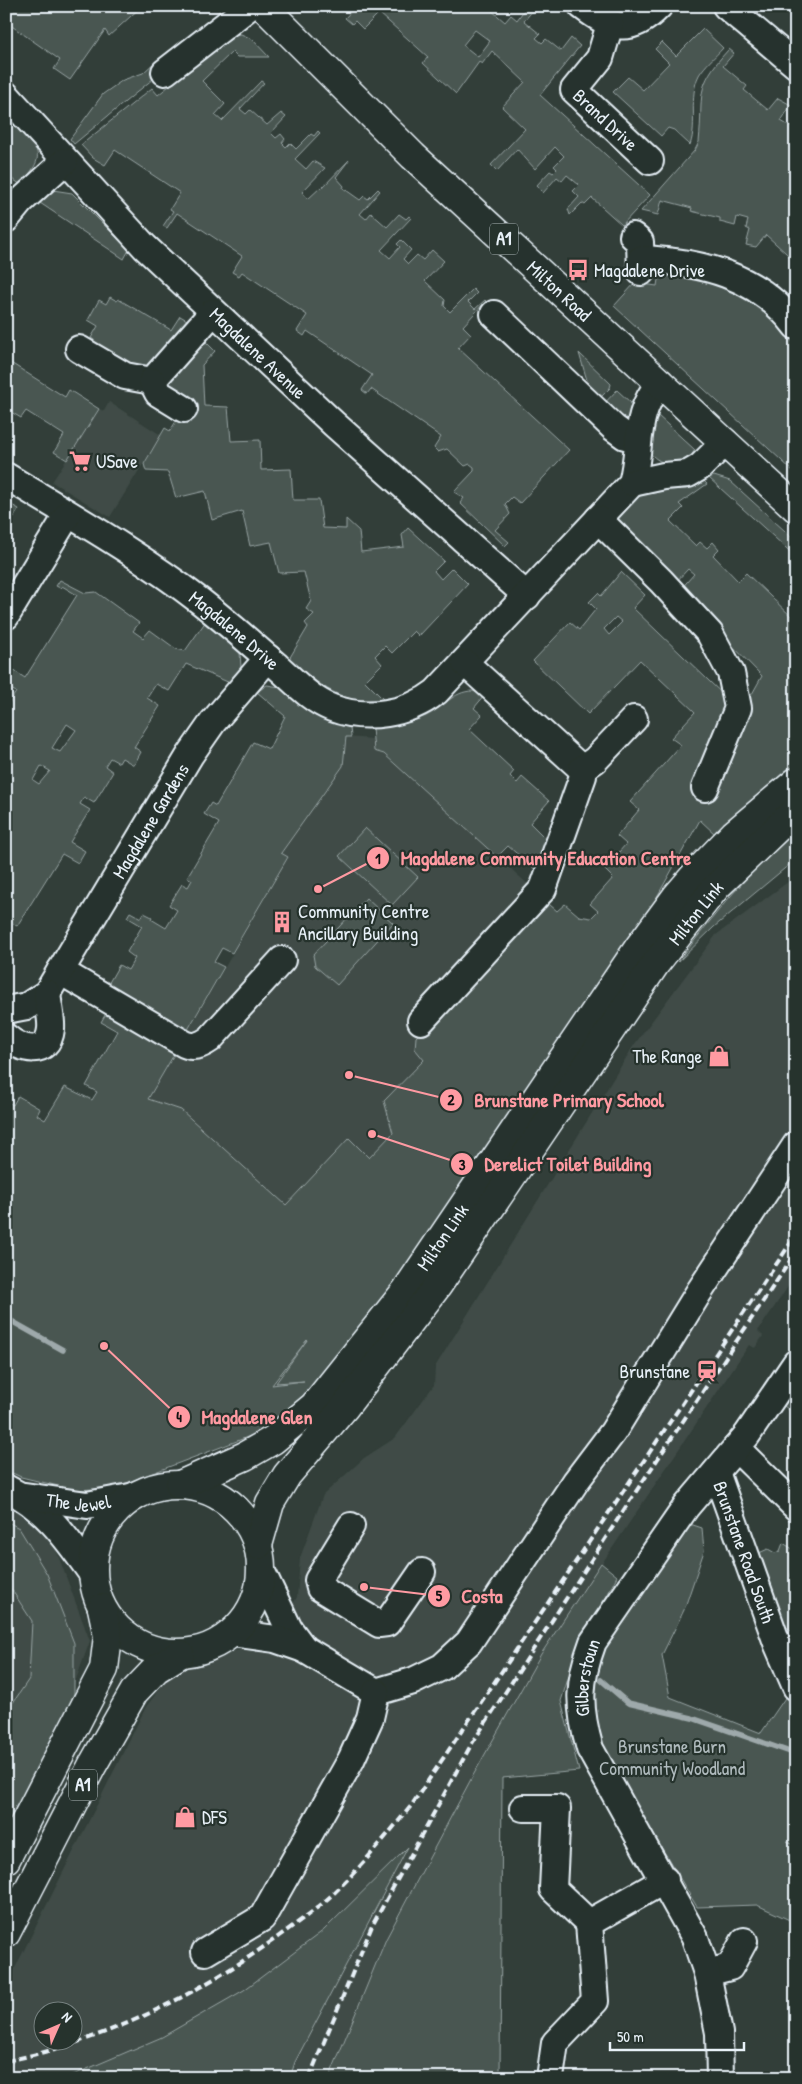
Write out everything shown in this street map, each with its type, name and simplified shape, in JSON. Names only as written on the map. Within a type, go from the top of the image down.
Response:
[{"type":"main road","name":"Milton Road","points":[[263,6],[413,156],[796,508]]},
{"type":"main road","name":"Milton Link","points":[[180,1485],[245,1456],[273,1440],[314,1406],[405,1292],[639,946],[676,896],[734,834],[796,782]]},
{"type":"main road","name":"Milton Link","points":[[260,1558],[270,1503],[287,1475],[362,1385],[438,1285],[656,963],[716,887],[796,810]]},
{"type":"main road","name":"A1","points":[[6,1859],[86,1708],[104,1669],[108,1636],[93,1575],[95,1551],[102,1530],[122,1506],[136,1496],[158,1488],[180,1485],[207,1491],[232,1505],[244,1518],[260,1558],[254,1604],[245,1620],[232,1633],[212,1646],[180,1654],[168,1653],[140,1645],[113,1624],[102,1607]]},
{"type":"main road","name":"A1","points":[[6,1933],[92,1766],[134,1692],[156,1669],[180,1654]]},
{"type":"street","points":[[165,72],[250,6]]},
{"type":"street","points":[[582,6],[610,24],[619,26],[639,23],[659,6]]},
{"type":"street","points":[[726,6],[796,65]]},
{"type":"street","name":"Brand Drive","points":[[610,24],[600,58],[574,90],[650,161]]},
{"type":"street","name":"Magdalene Avenue","points":[[6,95],[133,236],[398,482],[527,596]]},
{"type":"street","points":[[6,219],[20,202],[66,161]]},
{"type":"street","points":[[638,256],[697,265],[728,274],[765,296],[796,326]]},
{"type":"street","points":[[152,381],[213,312]]},
{"type":"street","points":[[494,314],[614,428],[638,446],[651,469],[664,476]]},
{"type":"street","points":[[79,349],[126,376],[152,381]]},
{"type":"street","points":[[152,381],[158,393],[184,409]]},
{"type":"street","points":[[660,382],[642,413],[632,483],[664,476],[680,476],[698,469],[725,442]]},
{"type":"street","name":"Magdalene Drive","points":[[6,476],[175,583],[319,702],[348,713],[374,715],[397,711],[430,698],[465,663],[632,483]]},
{"type":"street","points":[[6,616],[68,514]]},
{"type":"street","points":[[598,520],[661,581],[710,634],[725,658],[731,673],[738,708],[705,788]]},
{"type":"street","name":"Magdalene Gardens","points":[[6,1010],[28,1006],[46,993],[190,755],[218,716],[268,658]]},
{"type":"street","points":[[421,1021],[543,889],[583,776],[582,769],[465,663]]},
{"type":"street","points":[[582,769],[595,760],[634,719]]},
{"type":"street","points":[[60,972],[186,1045],[193,1046],[202,1045],[210,1039],[282,960]]},
{"type":"street","points":[[6,1037],[19,1046],[30,1049],[39,1048],[46,1043],[51,1027],[46,993]]},
{"type":"street","points":[[232,1633],[274,1639],[304,1649],[376,1692],[413,1681],[442,1667],[469,1642],[576,1481],[613,1432],[699,1292],[796,1145]]},
{"type":"street","name":"Brunstane Road South","points":[[796,1362],[736,1448],[708,1480],[796,1687]]},
{"type":"street","points":[[736,1448],[796,1507]]},
{"type":"street","name":"Gilberstoun","points":[[708,1480],[686,1507],[593,1642],[584,1667],[580,1696],[582,1721],[590,1749],[627,1817],[665,1880],[695,1938],[708,1973],[718,2033],[720,2078]]},
{"type":"street","name":"The Jewel","points":[[13,1491],[46,1501],[87,1506],[136,1496]]},
{"type":"street","name":"The Jewel","points":[[13,1491],[49,1517],[93,1575]]},
{"type":"street","points":[[351,1526],[318,1580],[320,1588],[379,1624],[387,1623],[422,1572]]},
{"type":"street","points":[[260,1558],[289,1629],[304,1649]]},
{"type":"street","points":[[205,1952],[262,1918],[351,1760],[370,1718],[376,1692]]},
{"type":"street","points":[[523,1808],[556,1808],[553,1889],[590,1923],[595,2001],[555,2043],[550,2078]]},
{"type":"street","points":[[590,1923],[665,1880]]},
{"type":"street","points":[[708,1973],[730,1967],[744,1941]]},
{"type":"shaded area","points":[[109,402],[161,435],[110,517],[52,482],[99,409],[104,411]]},
{"type":"shaded area","points":[[346,737],[373,739],[374,751],[384,754],[614,962],[317,1380],[272,1385],[97,1188],[288,858],[281,853],[343,766]]},
{"type":"shaded area","points":[[796,876],[796,1275],[758,1331],[763,1336],[755,1348],[749,1345],[541,1654],[470,1781],[386,1939],[329,2078],[6,2078],[6,1986],[146,1707],[167,1679],[204,1658],[269,1643],[297,1597],[300,1558],[323,1495],[364,1458],[395,1438],[434,1385],[435,1367],[634,1045],[716,935]]},
{"type":"shaded area","points":[[6,1499],[31,1512],[55,1547],[90,1641],[70,1696],[6,1820]]},
{"type":"green space","points":[[6,6],[142,6],[109,36],[105,30],[70,80],[54,69],[60,60],[6,22]]},
{"type":"green space","points":[[356,6],[494,6],[491,10],[505,22],[511,15],[517,20],[527,6],[534,9],[524,21],[540,34],[536,38],[542,43],[546,39],[561,51],[571,38],[580,46],[540,95],[650,195],[622,225],[592,198],[585,205],[582,203],[570,215],[568,209],[579,197],[573,191],[579,185],[567,175],[562,181],[557,177],[543,193],[536,186],[550,171],[553,173],[557,169],[554,166],[564,156],[555,147],[535,169],[517,149],[497,171],[491,165],[525,129],[502,107],[525,82],[492,51],[482,64],[479,62],[456,94],[423,63],[428,57],[379,13],[363,29],[355,21],[352,24],[345,18]],"holes":[[[475,30],[490,41],[478,57],[463,45]]]},
{"type":"green space","points":[[703,29],[723,48],[701,71],[696,83],[690,145],[674,130],[668,128],[661,136],[613,92],[628,77],[643,90],[669,63],[655,49],[662,42],[676,56]]},
{"type":"green space","points":[[241,34],[252,39],[269,57],[237,57],[232,52],[202,81],[225,104],[215,115],[222,121],[261,81],[264,83],[240,109],[246,114],[250,110],[267,125],[281,113],[286,117],[271,133],[276,138],[281,134],[285,139],[282,143],[286,147],[290,143],[296,149],[311,134],[314,136],[318,131],[320,133],[295,159],[306,169],[313,161],[325,168],[302,192],[308,199],[322,188],[349,160],[336,177],[344,186],[343,188],[360,200],[364,196],[368,199],[378,189],[380,191],[360,214],[366,219],[371,213],[387,227],[399,214],[406,219],[409,216],[411,218],[381,250],[390,258],[400,247],[397,244],[401,240],[411,250],[403,259],[408,264],[417,255],[423,260],[432,250],[444,261],[425,281],[445,300],[444,306],[450,312],[473,289],[477,293],[468,302],[475,309],[486,301],[463,326],[471,334],[458,348],[569,450],[520,503],[512,497],[505,504],[510,514],[495,530],[509,542],[505,546],[460,503],[464,498],[454,492],[474,471],[474,467],[470,464],[465,466],[447,449],[438,452],[434,448],[441,437],[371,389],[367,394],[362,390],[372,375],[307,331],[304,336],[297,331],[307,315],[242,272],[239,276],[232,272],[242,256],[177,213],[167,228],[163,226],[173,211],[170,209],[180,193],[115,150],[105,165],[93,158],[81,145],[152,88],[158,95],[231,35]]},
{"type":"green space","points":[[729,49],[734,53],[723,66],[747,86],[744,90],[768,110],[778,98],[791,105],[781,121],[796,130],[796,262],[766,235],[756,247],[746,245],[750,230],[746,228],[748,220],[737,217],[735,226],[720,222],[720,218],[691,211],[692,208],[662,200],[658,215],[641,211],[695,150],[699,142],[702,92],[705,83],[710,73]]},
{"type":"green space","points":[[157,60],[165,69],[74,144],[70,139],[103,94],[123,80],[143,73]]},
{"type":"green space","points":[[11,121],[33,144],[37,157],[30,173],[20,184],[6,175],[6,128]]},
{"type":"green space","points":[[53,190],[72,193],[129,250],[124,259],[40,203]]},
{"type":"green space","points":[[659,273],[716,280],[762,308],[796,346],[794,472],[614,306],[635,283],[657,286]]},
{"type":"green space","points":[[110,297],[117,301],[118,299],[171,330],[180,316],[194,324],[152,371],[131,370],[91,346],[94,340],[91,338],[98,326],[88,320],[99,300],[106,304]]},
{"type":"green space","points":[[200,336],[215,351],[202,365],[204,406],[228,407],[231,441],[260,440],[261,470],[291,469],[293,500],[319,500],[323,528],[346,529],[346,519],[359,531],[361,552],[404,547],[402,535],[408,528],[444,561],[434,571],[441,579],[452,568],[468,584],[419,636],[414,631],[392,653],[385,646],[375,656],[382,664],[365,681],[386,702],[370,702],[344,697],[322,685],[289,659],[308,627],[305,623],[314,614],[306,609],[311,601],[304,572],[279,573],[271,542],[250,546],[242,511],[212,520],[205,491],[176,498],[168,472],[146,471],[144,464],[165,428],[170,431],[178,418],[187,423],[197,405],[167,386],[165,381]]},
{"type":"green space","points":[[579,353],[611,384],[610,388],[594,404]]},
{"type":"green space","points":[[6,360],[65,397],[69,390],[99,409],[67,460],[54,452],[64,435],[26,411],[21,418],[6,409]]},
{"type":"green space","points":[[617,390],[631,403],[629,417],[620,422],[599,409]]},
{"type":"green space","points":[[657,415],[695,450],[688,460],[675,464],[664,463],[659,461],[646,448],[652,419]]},
{"type":"green space","points":[[714,476],[730,481],[796,541],[796,557],[709,478]]},
{"type":"green space","points":[[703,480],[707,484],[679,504],[683,508],[670,521],[696,546],[700,542],[707,548],[713,542],[719,549],[713,555],[738,581],[746,573],[794,619],[796,762],[748,803],[716,835],[700,820],[649,911],[372,1316],[293,1407],[258,1433],[113,1488],[75,1490],[21,1477],[6,1470],[6,1101],[13,1105],[18,1096],[40,1109],[37,1115],[45,1120],[65,1087],[92,1100],[97,1092],[86,1086],[117,1031],[101,1022],[108,1010],[176,1051],[148,1099],[181,1110],[286,1205],[349,1138],[369,1158],[393,1133],[384,1101],[424,1060],[415,1049],[416,1037],[543,899],[557,911],[565,904],[579,916],[591,918],[598,911],[590,904],[613,878],[604,869],[626,844],[617,836],[639,810],[630,802],[681,745],[671,738],[695,712],[640,660],[588,714],[533,661],[570,622],[579,630],[596,609],[589,602],[598,593],[601,596],[621,572],[645,595],[633,608],[733,704],[694,790],[708,802],[742,712],[762,676],[679,591],[694,574],[688,569],[673,585],[614,520],[643,490],[658,487],[666,490],[686,489]],"holes":[[[616,617],[622,622],[609,635],[604,629]],[[307,1340],[276,1383],[304,1381],[272,1385]]]},
{"type":"green space","points":[[6,502],[19,509],[6,530]]},
{"type":"green space","points":[[60,580],[85,593],[96,592],[139,623],[133,631],[143,638],[150,630],[176,649],[185,651],[206,621],[240,652],[241,668],[230,683],[186,664],[169,691],[156,684],[147,698],[160,706],[134,747],[141,752],[134,765],[122,758],[119,763],[110,758],[105,766],[113,772],[94,803],[84,797],[80,804],[90,810],[70,842],[85,851],[78,863],[62,854],[17,926],[10,922],[6,928],[6,708],[16,692],[6,686],[6,674],[10,668],[25,678],[77,595],[62,586],[60,588],[56,586]],"holes":[[[67,724],[76,730],[60,752],[52,748]],[[41,766],[50,771],[39,784],[33,780]]]},
{"type":"green space","points":[[267,685],[286,688],[319,717],[350,727],[351,737],[346,737],[343,766],[281,853],[288,857],[232,953],[222,948],[214,962],[224,967],[186,1033],[107,986],[119,965],[128,970],[135,958],[127,952],[142,926],[127,917],[130,912],[141,918],[144,913],[166,928],[177,910],[169,905],[182,884],[188,887],[192,880],[187,877],[219,823],[204,814],[211,803],[216,806],[253,742],[269,749],[285,716],[257,692]]},
{"type":"green space","points":[[473,691],[484,696],[474,708],[482,715],[469,729],[514,771],[510,776],[517,783],[522,777],[549,801],[530,823],[548,841],[537,871],[508,846],[497,857],[384,754],[374,751],[372,728],[420,719],[432,713],[448,700],[460,694]]},
{"type":"green space","points":[[365,828],[418,877],[392,905],[339,856]]},
{"type":"green space","points":[[796,831],[796,859],[714,927],[678,962],[748,877]]},
{"type":"green space","points":[[366,898],[393,923],[337,985],[315,966],[313,955]]},
{"type":"green space","points":[[796,1389],[796,1415],[784,1406]]},
{"type":"green space","points":[[6,1521],[19,1528],[47,1574],[74,1643],[74,1693],[54,1748],[6,1833],[6,1713],[29,1679],[32,1621],[6,1581]]},
{"type":"green space","name":"Brunstane Burn Community Woodland","points":[[690,1524],[702,1528],[704,1551],[684,1610],[662,1655],[670,1697],[761,1733],[787,1695],[796,1692],[796,1846],[787,1841],[796,1847],[796,1923],[757,1905],[697,1907],[598,1741],[592,1675],[602,1643]]},
{"type":"green space","points":[[783,1543],[796,1551],[796,1562],[790,1576],[796,1579],[794,1590],[796,1591],[796,1636],[781,1621],[759,1553],[768,1549],[775,1553],[780,1551]]},
{"type":"green space","points":[[601,1563],[617,1576],[573,1663],[561,1701],[579,1771],[502,1778],[500,2078],[329,2078],[386,1939],[470,1781],[541,1654]]},
{"type":"green space","points":[[408,1847],[295,2062],[290,2078],[66,2078],[162,2037],[244,1990],[324,1930]]},
{"type":"waterway","points":[[6,1318],[63,1350]]},
{"type":"waterway","points":[[601,1680],[628,1703],[692,1718],[796,1754]]},
{"type":"railway","points":[[6,2061],[43,2052],[115,2028],[183,1996],[216,1978],[279,1936],[323,1903],[346,1881],[375,1850],[411,1806],[796,1235]]},
{"type":"railway","points":[[309,2078],[372,1926],[471,1745],[629,1502],[796,1252]]},
{"type":"place","name":"Magdalene Drive","points":[[578,270]]},
{"type":"place","name":"USave","points":[[80,461]]},
{"type":"place","name":"Magdalene Community Education Centre","points":[[318,889]]},
{"type":"place","name":"Community Centre Ancillary Building","points":[[282,922]]},
{"type":"place","name":"The Range","points":[[719,1056]]},
{"type":"place","name":"Brunstane Primary School","points":[[349,1075]]},
{"type":"place","name":"Derelict Toilet Building","points":[[372,1134]]},
{"type":"place","name":"Magdalene Glen","points":[[104,1346]]},
{"type":"place","name":"Brunstane","points":[[707,1371]]},
{"type":"place","name":"Costa","points":[[364,1587]]},
{"type":"place","name":"DFS","points":[[185,1817]]}]
